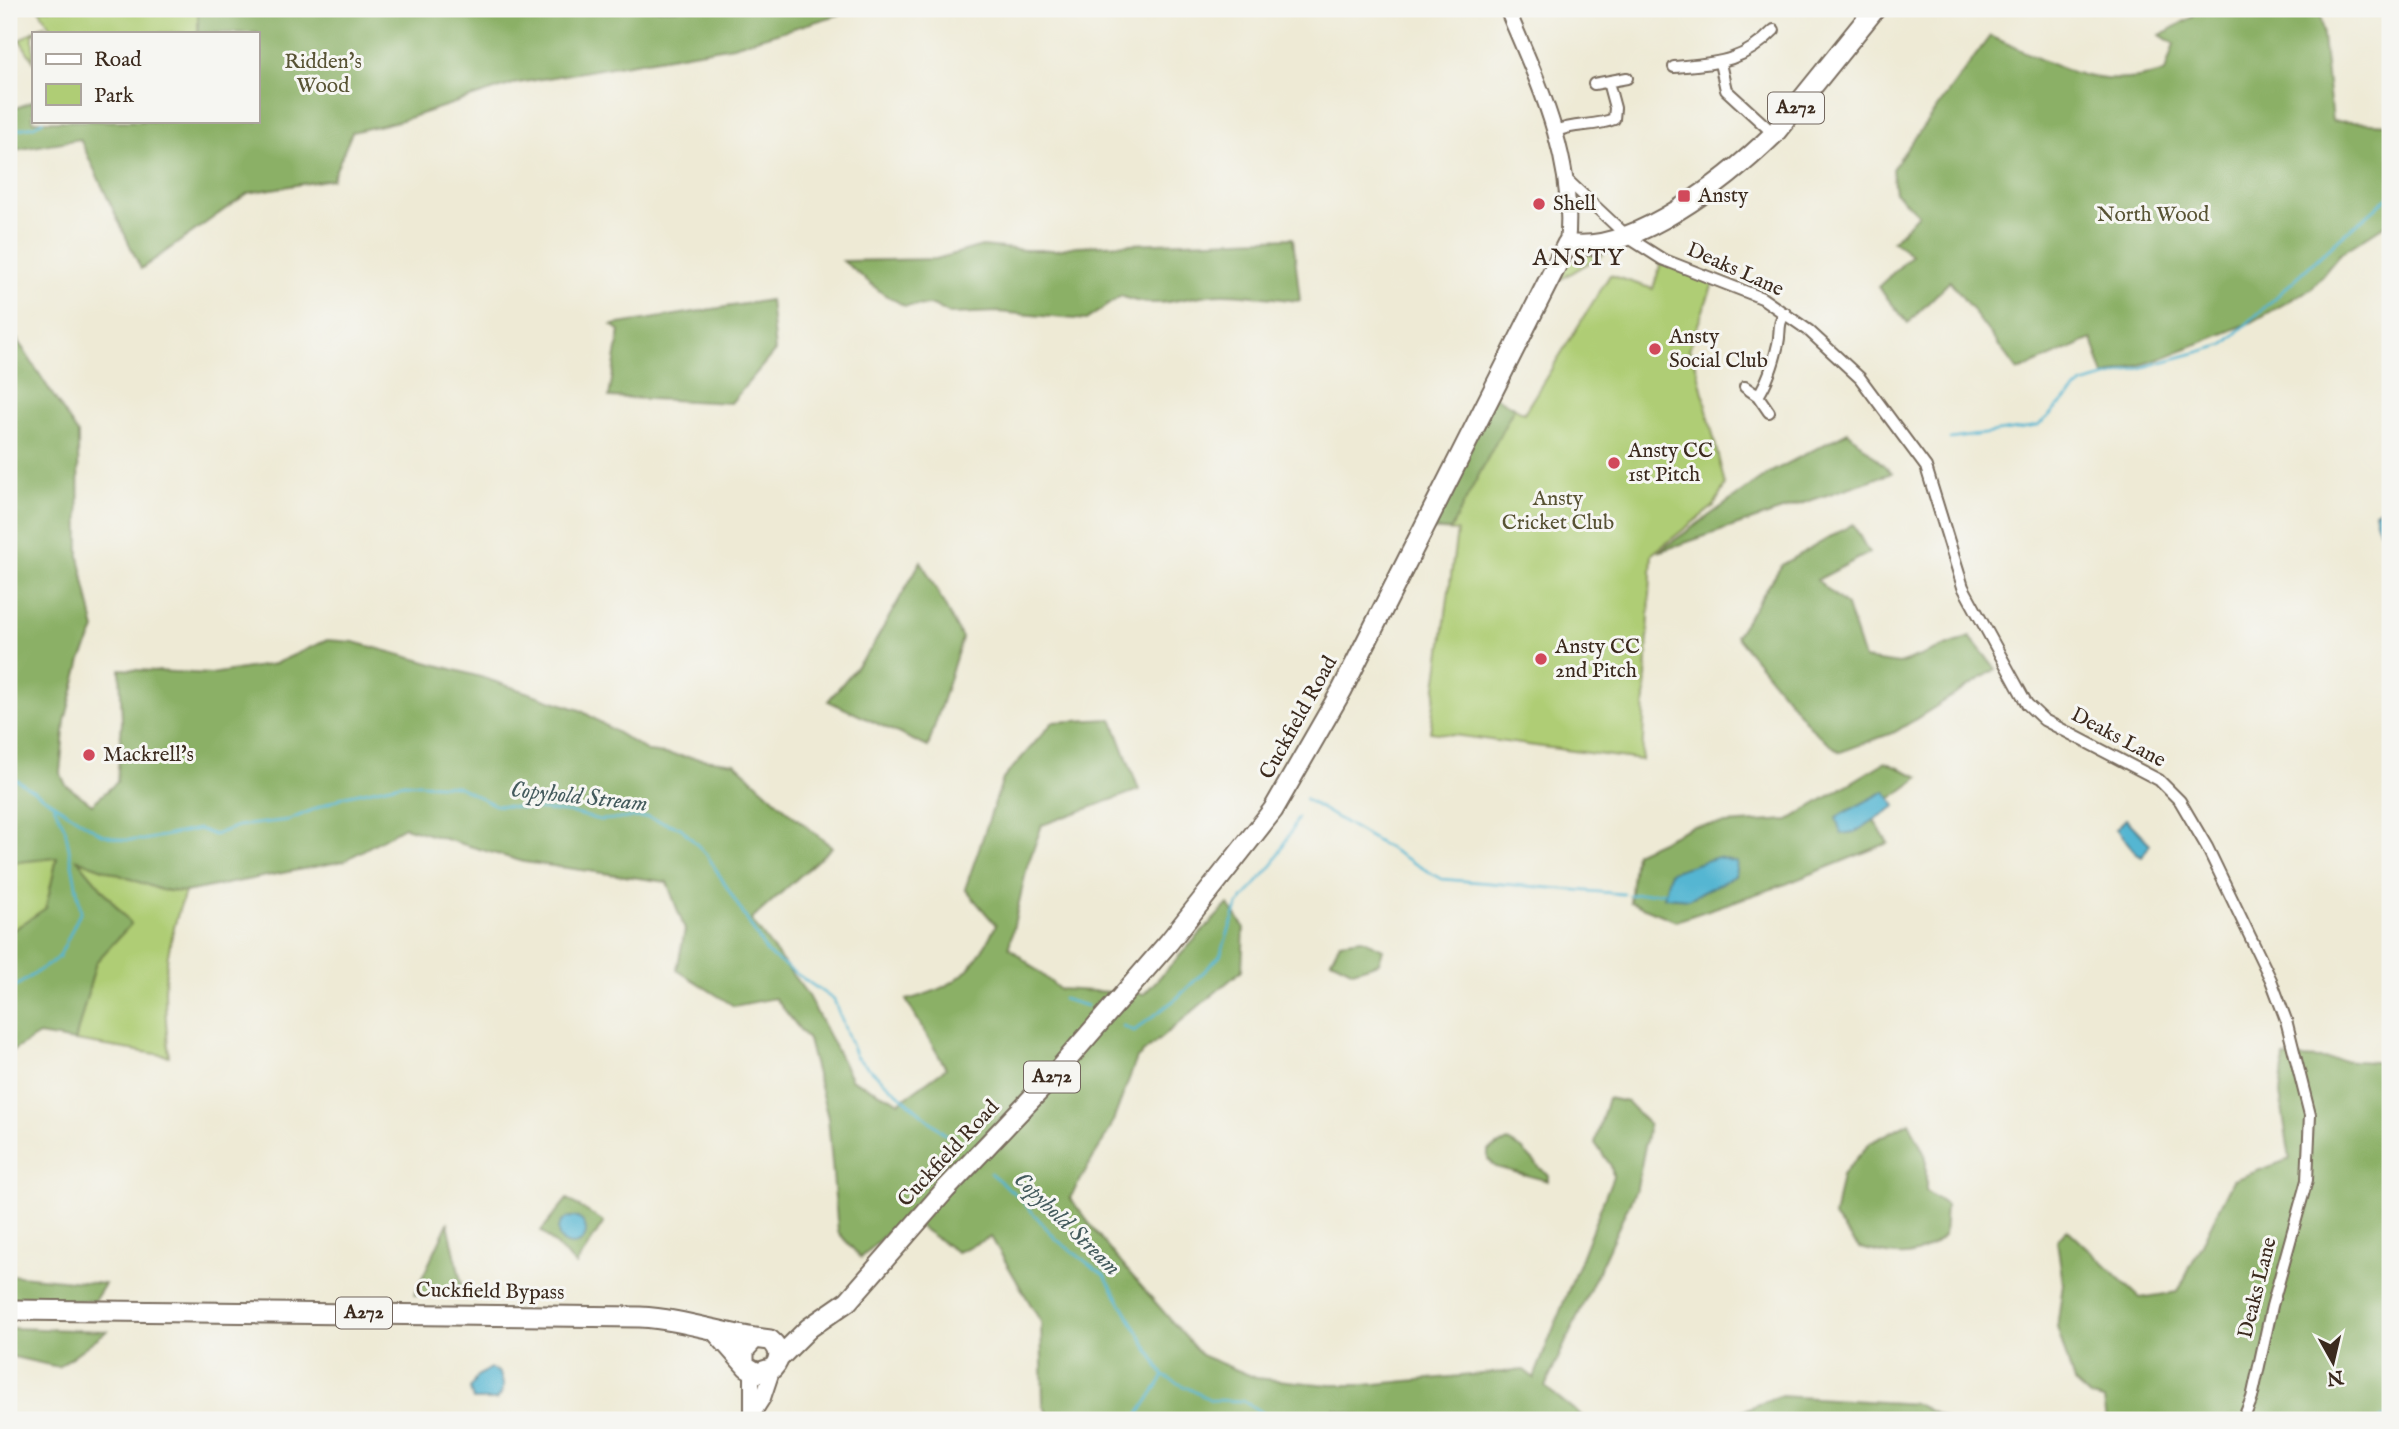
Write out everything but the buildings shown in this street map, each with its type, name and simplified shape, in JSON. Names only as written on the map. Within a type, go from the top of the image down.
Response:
[{"type":"highway","name":"A272","points":[[1567,244],[1597,246],[1629,237],[1697,197],[1774,134],[1875,9]]},
{"type":"highway","name":"Cuckfield Road","points":[[776,1363],[809,1328],[848,1301],[946,1189],[1053,1076],[1169,942],[1273,810],[1342,690],[1567,244]]},
{"type":"highway","name":"Cuckfield Bypass","points":[[9,1310],[640,1317],[690,1322],[717,1333],[761,1338]]},
{"type":"highway","name":"Cuckfield Road","points":[[761,1338],[809,1328]]},
{"type":"highway","name":"Cuckfield Bypass","points":[[717,1333],[748,1366]]},
{"type":"highway","points":[[761,1338],[776,1345],[776,1363],[764,1373],[748,1366],[744,1350],[761,1338]]},
{"type":"main road","name":"Cuckfield Road","points":[[1507,9],[1556,131],[1569,203],[1567,244]]},
{"type":"main road","points":[[750,1416],[763,1398],[776,1363]]},
{"type":"main road","points":[[748,1366],[750,1416]]},
{"type":"street","points":[[1674,67],[1731,61],[1758,46],[1774,30]]},
{"type":"street","points":[[1720,63],[1726,90],[1774,134]]},
{"type":"street","points":[[1594,84],[1627,78]]},
{"type":"street","points":[[1556,131],[1570,125],[1584,128],[1614,119],[1615,108],[1608,82]]},
{"type":"street","name":"Deaks Lane","points":[[1565,178],[1629,237],[1661,260],[1762,298],[1785,313],[1860,378],[1926,467],[1964,587],[2026,704],[2043,720],[2159,780],[2180,801],[2246,923],[2271,981],[2293,1043],[2311,1115],[2307,1180],[2272,1306],[2252,1398],[2243,1420]]},
{"type":"street","points":[[1758,396],[1765,386],[1779,341],[1778,323],[1785,313]]},
{"type":"street","points":[[1745,387],[1758,396],[1769,412]]},
{"type":"green space","points":[[39,9],[198,9],[198,32],[53,32]]},
{"type":"green space","name":"Ridden's Wood","points":[[198,9],[402,9],[402,12],[410,9],[858,9],[733,46],[513,84],[399,121],[352,132],[332,179],[248,193],[141,269],[80,139],[9,151],[9,111],[32,101],[32,122],[259,122],[259,32],[198,32]]},
{"type":"green space","name":"North Wood","points":[[2194,9],[2320,9],[2332,121],[2390,124],[2390,222],[2340,254],[2312,288],[2252,322],[2160,359],[2104,376],[2092,339],[2018,371],[1950,281],[1908,323],[1878,287],[1912,255],[1893,241],[1918,214],[1895,192],[1892,169],[1990,36],[2074,73],[2116,80],[2139,78],[2165,72],[2174,44],[2160,35],[2192,17]]},
{"type":"green space","points":[[44,25],[48,32],[33,32]]},
{"type":"green space","points":[[32,32],[32,59],[20,40]]},
{"type":"green space","points":[[1293,238],[1300,301],[1223,294],[1148,303],[1121,296],[1086,320],[998,312],[950,314],[933,305],[905,306],[882,293],[843,261],[936,259],[982,246],[1057,250],[1076,246]]},
{"type":"green space","points":[[1595,253],[1602,255],[1558,281],[1569,262]]},
{"type":"green space","name":"Ansty Cricket Club","points":[[1662,259],[1715,278],[1689,349],[1697,368],[1725,485],[1714,506],[1652,554],[1642,760],[1430,732],[1457,531],[1424,529],[1492,395],[1524,413],[1610,275],[1653,289]]},
{"type":"green space","points":[[770,300],[775,351],[731,403],[609,397],[620,331],[612,325]]},
{"type":"green space","points":[[9,327],[78,434],[79,557],[95,630],[81,660],[65,721],[60,773],[66,785],[92,804],[117,782],[122,722],[120,669],[211,674],[274,664],[327,640],[354,642],[484,678],[580,710],[649,752],[735,763],[832,847],[751,920],[807,994],[852,1080],[899,1102],[946,1068],[906,1000],[939,989],[962,975],[979,955],[996,925],[965,889],[1003,779],[1053,722],[1112,719],[1139,790],[1042,825],[1027,867],[1009,947],[1059,989],[1144,994],[1228,904],[1244,927],[1242,970],[1137,1058],[1110,1129],[1070,1198],[1109,1249],[1201,1355],[1256,1378],[1329,1385],[1365,1385],[1524,1370],[1534,1378],[1613,1176],[1611,1166],[1595,1143],[1608,1098],[1627,1102],[1649,1125],[1637,1187],[1545,1387],[1587,1420],[1374,1420],[1334,1409],[1331,1420],[1050,1420],[1043,1404],[1041,1322],[991,1237],[957,1252],[904,1216],[861,1258],[838,1232],[828,1118],[808,1040],[775,998],[734,1006],[677,970],[685,930],[667,882],[524,862],[404,827],[344,861],[185,892],[161,890],[78,860],[131,924],[96,962],[75,1041],[39,1035],[9,1053],[9,933],[46,908],[57,858],[9,863],[9,664],[15,666],[9,615]]},
{"type":"green space","points":[[1492,395],[1514,408],[1450,530],[1424,529]]},
{"type":"green space","points":[[1848,432],[1892,473],[1658,552],[1769,473]]},
{"type":"green space","points":[[1853,524],[1869,553],[1817,580],[1847,606],[1864,659],[1899,664],[1970,637],[1996,669],[1895,732],[1840,752],[1815,732],[1736,636],[1782,565]]},
{"type":"green space","points":[[921,561],[962,638],[928,747],[828,701],[871,649]]},
{"type":"green space","points":[[9,615],[15,667],[9,664]]},
{"type":"green space","points":[[1885,762],[1920,777],[1870,814],[1888,843],[1786,884],[1676,921],[1630,902],[1635,853],[1693,826],[1789,820]]},
{"type":"green space","points":[[57,857],[46,908],[9,933],[9,863]]},
{"type":"green space","points":[[77,859],[161,890],[185,892],[172,936],[166,973],[165,1011],[169,1056],[75,1041],[96,961],[131,924]]},
{"type":"green space","points":[[1362,939],[1383,949],[1379,963],[1353,971],[1331,960],[1340,942]]},
{"type":"green space","points":[[2284,1057],[2390,1063],[2390,1420],[2107,1420],[2104,1400],[2091,1397],[2074,1382],[2057,1327],[2063,1284],[2057,1240],[2067,1229],[2140,1298],[2178,1292],[2233,1180],[2290,1159],[2280,1094]]},
{"type":"green space","points":[[1909,1122],[1926,1157],[1926,1191],[1946,1205],[1944,1236],[1933,1245],[1913,1254],[1895,1255],[1859,1248],[1834,1217],[1842,1175],[1870,1143]]},
{"type":"green space","points":[[1508,1141],[1522,1149],[1548,1176],[1548,1181],[1496,1167],[1488,1159],[1488,1150]]},
{"type":"green space","points":[[567,1199],[604,1222],[576,1265],[541,1231]]},
{"type":"green space","points":[[448,1223],[464,1295],[414,1295]]},
{"type":"green space","points":[[9,1275],[105,1284],[94,1301],[9,1298]]},
{"type":"green space","points":[[9,1328],[107,1331],[58,1367],[9,1356]]},
{"type":"green space","points":[[1780,1396],[1917,1404],[1947,1420],[1718,1420]]},
{"type":"water","points":[[2390,503],[2390,545],[2376,524],[2375,512]]},
{"type":"water","points":[[1885,791],[1896,806],[1855,832],[1841,834],[1836,817]]},
{"type":"water","points":[[2126,819],[2150,844],[2142,857],[2134,852],[2116,829]]},
{"type":"water","points":[[1718,857],[1737,862],[1735,876],[1689,899],[1664,897],[1670,872]]},
{"type":"water","points":[[572,1217],[582,1221],[586,1231],[582,1241],[572,1245],[562,1241],[558,1231],[562,1221]]},
{"type":"water","points":[[490,1369],[499,1372],[503,1383],[501,1394],[496,1400],[473,1400],[470,1389],[477,1376]]},
{"type":"waterway","points":[[9,131],[41,122]]},
{"type":"waterway","points":[[1950,439],[2038,426],[2082,384],[2224,345],[2341,237],[2390,196]]},
{"type":"waterway","name":"Copyhold Stream","points":[[9,624],[17,649],[15,667],[9,669]]},
{"type":"waterway","name":"Copyhold Stream","points":[[9,775],[101,834],[123,840],[143,840],[199,829],[214,835],[238,826],[289,820],[345,796],[404,783],[457,786],[495,805],[573,813],[600,820],[647,817],[681,828],[707,855],[768,954],[834,1000],[856,1057],[946,1135]]},
{"type":"waterway","points":[[1305,799],[1441,879],[1624,894],[1615,894]]},
{"type":"waterway","points":[[9,991],[59,957],[81,911],[65,828],[54,806]]},
{"type":"waterway","points":[[1123,1026],[1134,1031],[1177,998],[1220,956],[1238,905],[1274,863],[1298,818]]},
{"type":"waterway","points":[[1629,895],[1664,892]]},
{"type":"waterway","points":[[1063,999],[1087,1006]]},
{"type":"waterway","name":"Copyhold Stream","points":[[990,1173],[1019,1197],[1057,1240],[1105,1276],[1164,1376],[1211,1400],[1243,1401],[1274,1420]]},
{"type":"waterway","points":[[1135,1420],[1164,1376]]},
{"type":"waterway","name":"Copyhold Stream","points":[[2380,1420],[2390,1414]]},
{"type":"place","name":"Ansty","points":[[1684,196]]},
{"type":"place","name":"Shell","points":[[1539,204]]},
{"type":"place","name":"Ansty Social Club","points":[[1655,349]]},
{"type":"place","name":"Ansty CC 1st Pitch","points":[[1614,463]]},
{"type":"place","name":"Ansty CC 2nd Pitch","points":[[1541,659]]},
{"type":"place","name":"Mackrell's","points":[[89,755]]},
{"type":"district","name":"ANSTY","points":[[1579,258]]}]
